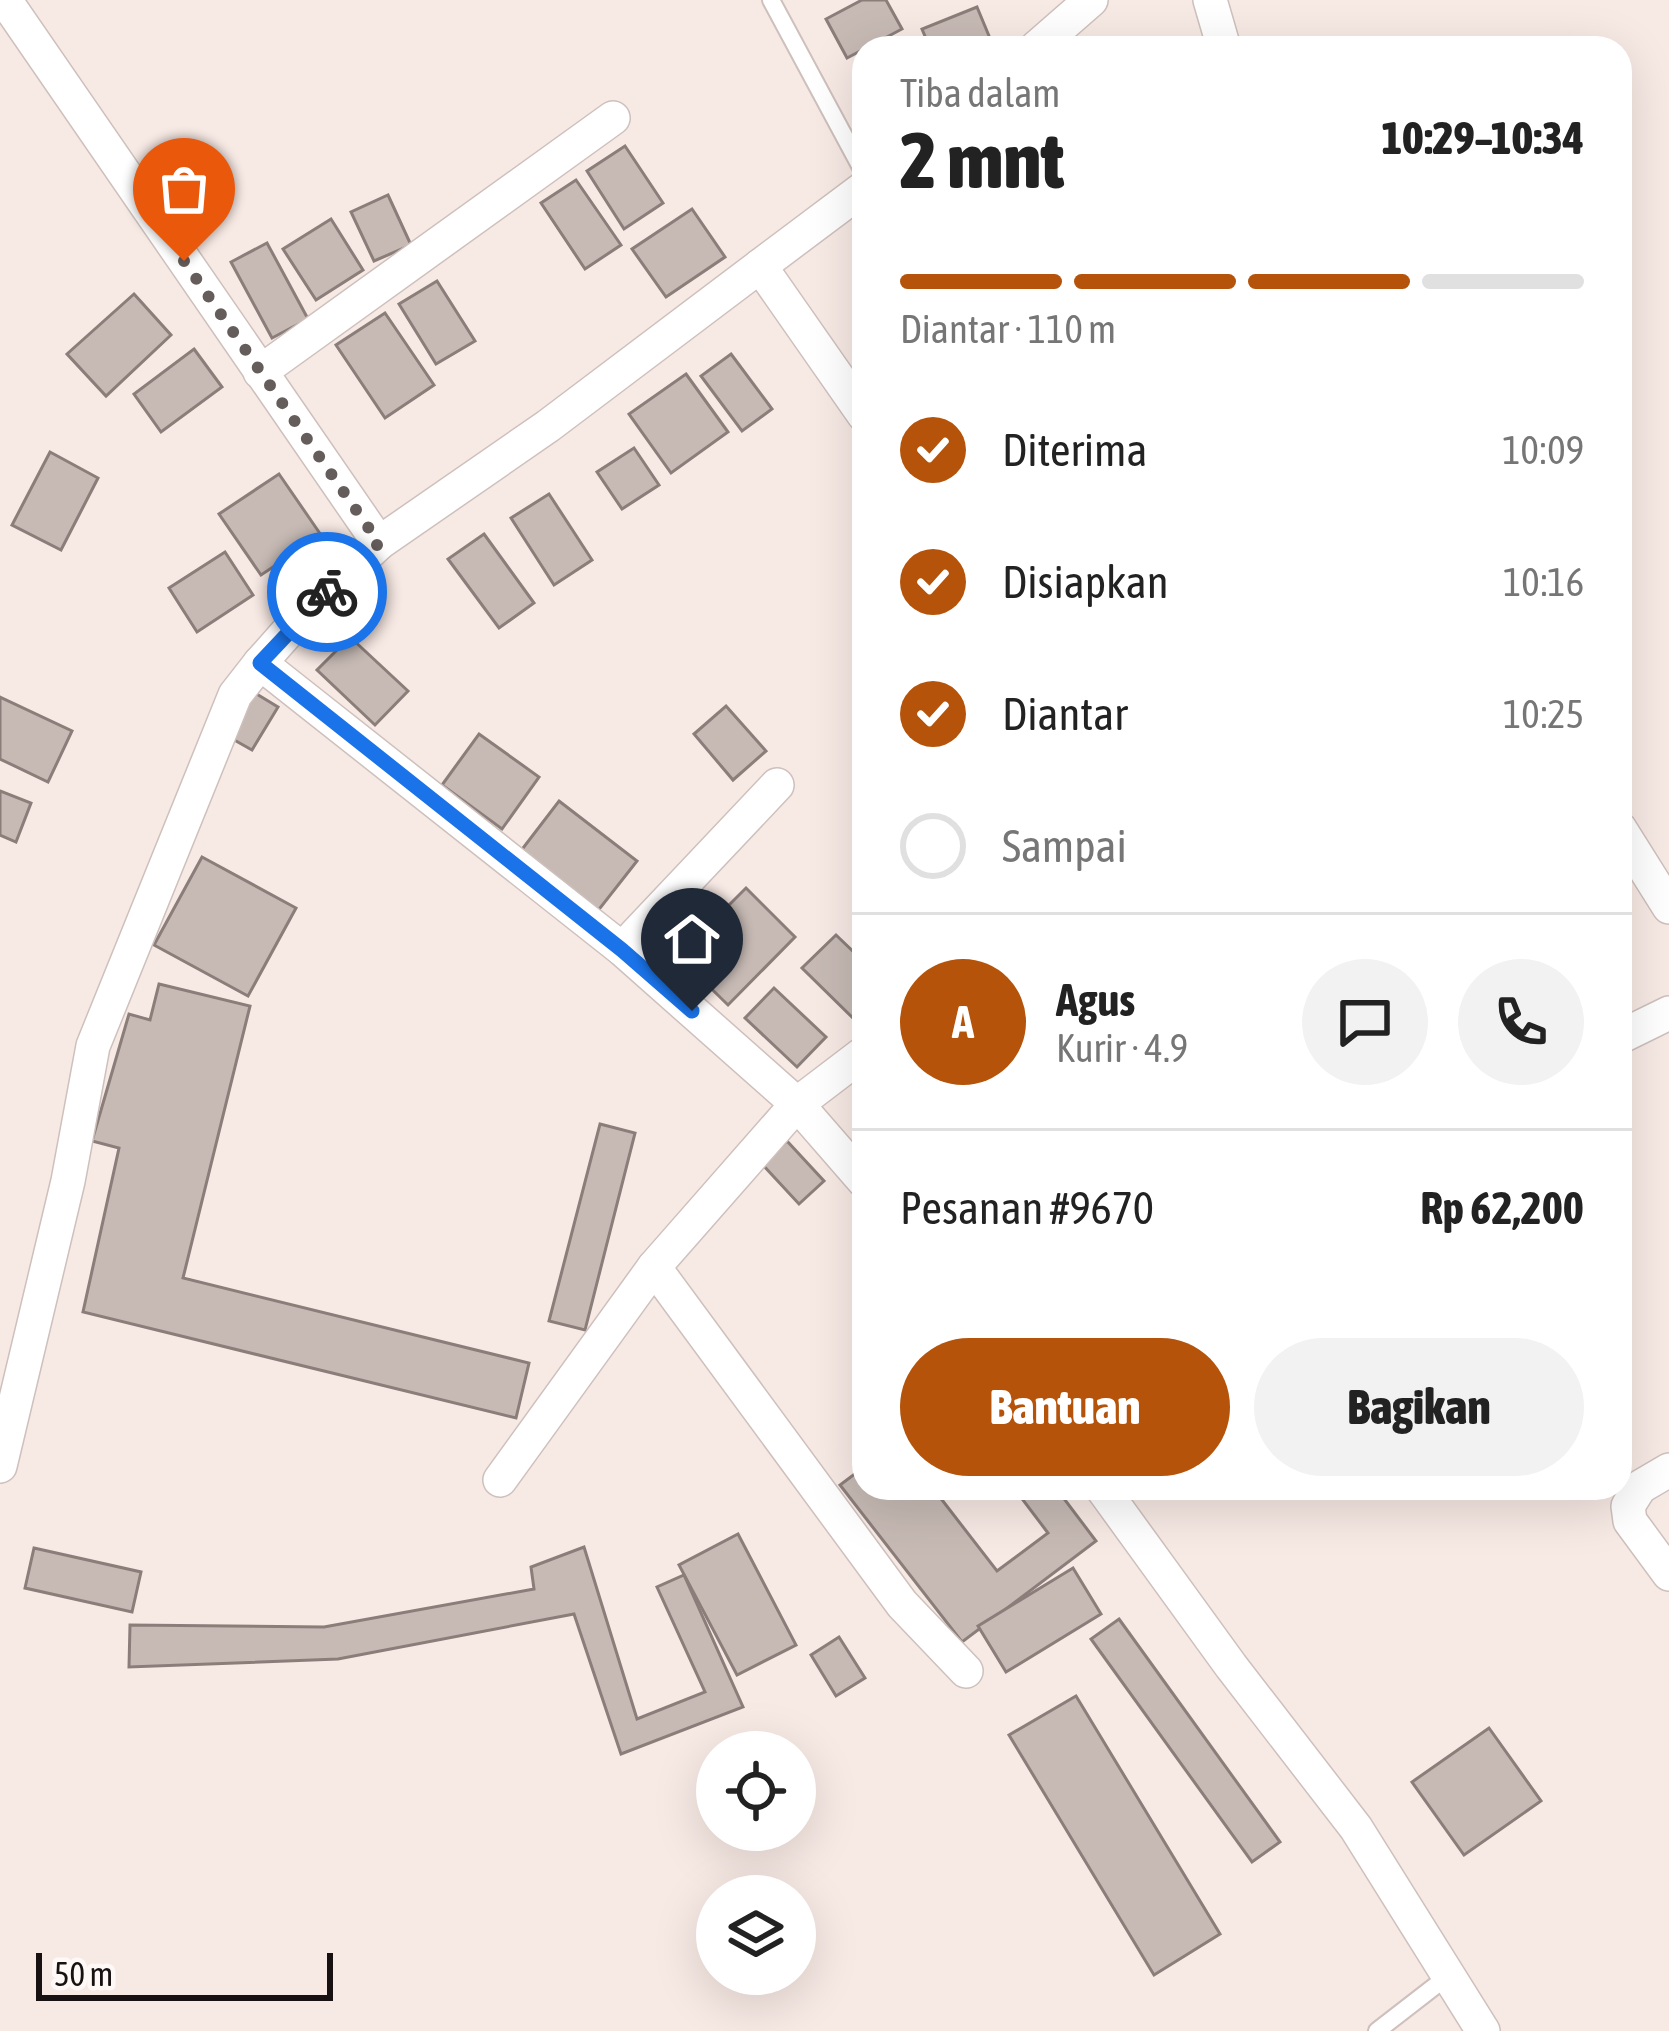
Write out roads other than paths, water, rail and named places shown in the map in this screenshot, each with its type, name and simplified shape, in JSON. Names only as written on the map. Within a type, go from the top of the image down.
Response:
[{"type":"street","points":[[5,0],[379,543]]},
{"type":"street","points":[[1050,36],[1091,0]]},
{"type":"street","points":[[1210,0],[1220,36]]},
{"type":"street","points":[[260,373],[613,118]]},
{"type":"street","points":[[0,1466],[8,1396],[68,1181],[93,1046],[235,695],[298,619],[379,543],[548,426],[852,197]]},
{"type":"street","points":[[760,266],[852,399]]},
{"type":"street","points":[[260,663],[622,950],[797,1104],[852,1167]]},
{"type":"street","points":[[622,950],[777,785]]},
{"type":"street","points":[[1632,848],[1669,907]]},
{"type":"street","points":[[1632,1031],[1669,1012]]},
{"type":"street","points":[[500,1480],[654,1267],[797,1104],[852,1062]]},
{"type":"street","points":[[654,1267],[902,1604],[966,1671]]},
{"type":"street","points":[[1632,1500],[1640,1487],[1669,1470]]},
{"type":"street","points":[[1111,1500],[1357,1828],[1483,2031]]},
{"type":"street","points":[[1632,1500],[1630,1521],[1669,1574]]},
{"type":"lane","points":[[771,0],[852,151]]},
{"type":"lane","points":[[1377,2031],[1448,1976]]}]
